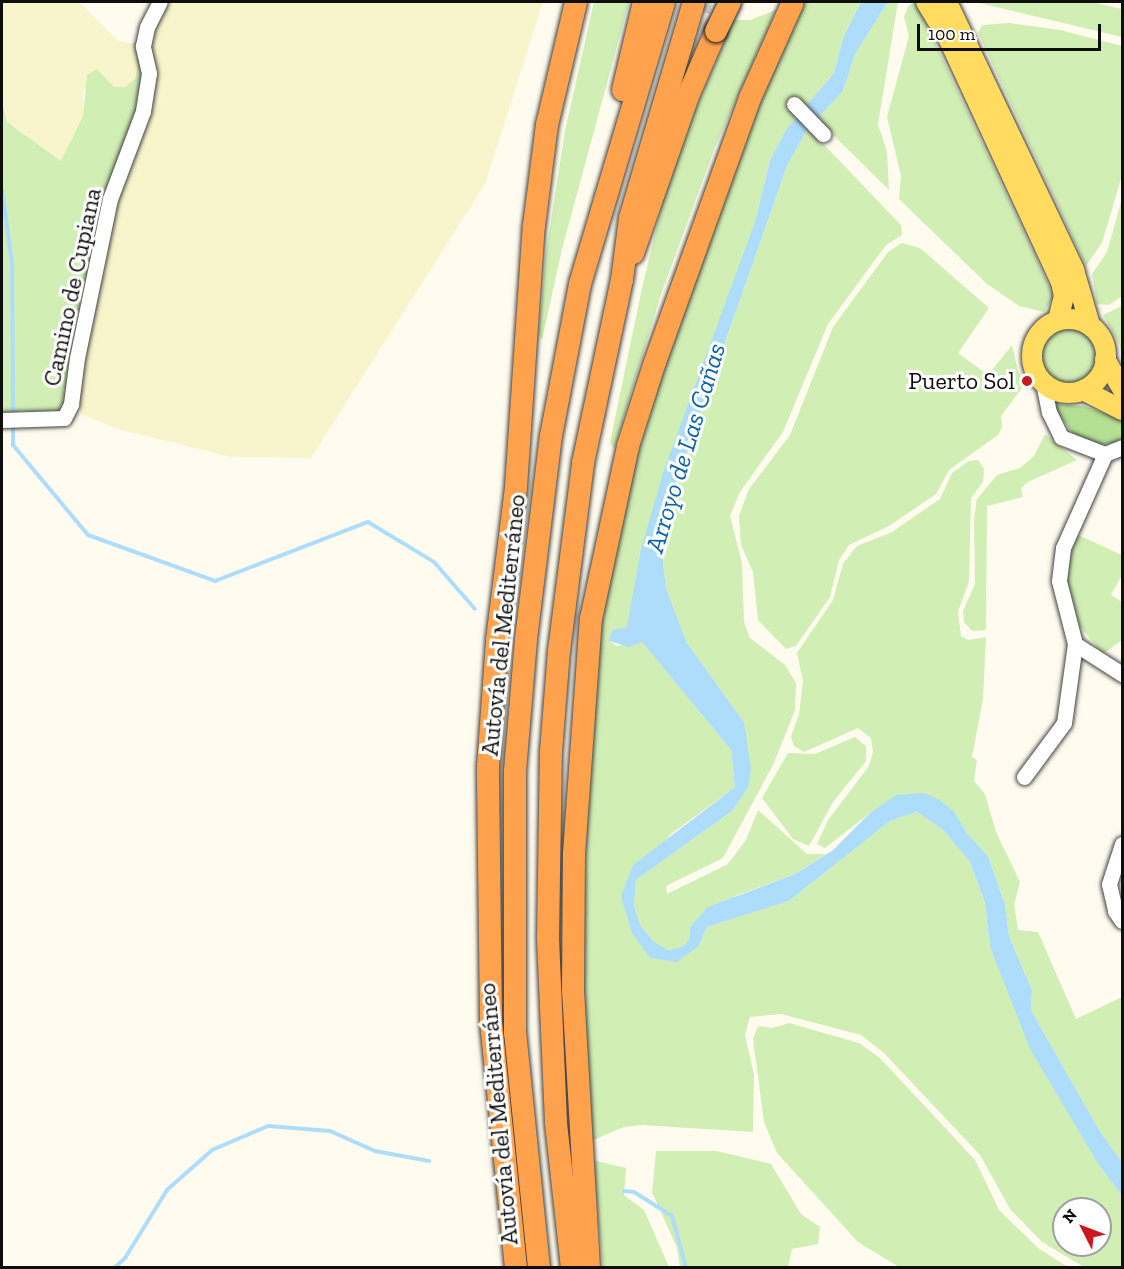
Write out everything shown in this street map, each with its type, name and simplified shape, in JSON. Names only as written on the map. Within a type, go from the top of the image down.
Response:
[{"type":"highway","points":[[516,1268],[491,1022],[488,766],[497,640],[516,487],[534,226],[548,125],[576,2]]},
{"type":"highway","points":[[589,1268],[573,990],[574,854],[591,619],[628,446],[655,362],[750,98],[793,2]]},
{"type":"highway","points":[[572,1268],[550,1031],[551,752],[559,651],[583,463],[622,280],[630,218],[686,26],[714,3]]},
{"type":"highway","points":[[622,280],[716,31],[714,3]]},
{"type":"highway","name":"Autovía del Mediterráneo","points":[[539,1268],[515,1033],[515,771],[526,639],[551,436],[580,285],[653,7]]},
{"type":"main road","points":[[926,2],[949,40],[1061,282],[1064,296],[1058,320]]},
{"type":"main road","points":[[947,2],[1074,270],[1090,325],[1102,340],[1105,359],[1122,389]]},
{"type":"main road","points":[[1090,325],[1074,319],[1058,320],[1039,333],[1033,346],[1032,360],[1042,382],[1062,392],[1083,390],[1122,410]]},
{"type":"main road","points":[[1083,390],[1098,377],[1105,359]]},
{"type":"street","name":"Camino de Cupiana","points":[[2,420],[45,422],[64,418],[71,404],[110,199],[143,111],[149,73],[143,46],[147,27],[160,2]]},
{"type":"street","points":[[794,104],[823,134]]},
{"type":"street","points":[[1042,382],[1049,412],[1061,436],[1105,454]]},
{"type":"street","points":[[1024,777],[1064,723],[1075,644],[1059,581],[1063,548],[1105,454],[1122,447]]},
{"type":"street","points":[[1075,644],[1122,674]]},
{"type":"street","points":[[1122,844],[1109,885],[1115,911],[1122,921]]},
{"type":"shaded area","points":[[2,2],[79,2],[117,40],[133,44],[138,65],[135,79],[125,87],[114,88],[97,70],[83,91],[83,116],[61,161],[7,122],[2,99]]},
{"type":"shaded area","points":[[167,2],[543,2],[485,184],[311,458],[231,457],[114,428],[81,414],[77,397],[112,215],[151,30]]},
{"type":"green space","points":[[594,2],[629,2],[562,249],[542,340],[539,335],[546,252],[565,131]]},
{"type":"green space","points":[[805,2],[861,2],[843,38],[834,73],[787,128],[770,160],[755,222],[627,628],[612,630],[610,641],[616,646],[642,642],[731,750],[735,787],[671,834],[621,896],[650,958],[699,946],[707,927],[789,901],[890,821],[917,812],[943,830],[970,862],[985,903],[990,947],[1099,1165],[1122,1196],[1122,1267],[1084,1267],[1067,1257],[1112,1257],[1112,1197],[1052,1197],[1052,1248],[1042,1242],[1010,1209],[980,1155],[884,1053],[861,1035],[781,1014],[750,1017],[745,1035],[754,1075],[753,1132],[642,1125],[624,1127],[591,1141],[585,1089],[584,933],[591,689],[622,505],[686,300],[769,70]]},
{"type":"green space","points":[[888,2],[898,2],[878,124],[887,152],[889,190],[816,118],[843,91],[855,54]]},
{"type":"green space","points":[[916,2],[1054,296],[1044,312],[1019,306],[987,284],[899,199],[901,176],[887,117],[909,36],[904,17],[908,6]]},
{"type":"green space","points":[[975,2],[1092,2],[1122,9],[1122,37]]},
{"type":"green space","points":[[776,10],[715,147],[661,294],[614,449],[610,442],[642,288],[663,201],[694,113],[734,20],[750,20]]},
{"type":"green space","points":[[1009,23],[1060,30],[1122,46],[1122,175],[1102,243],[1086,266],[978,33],[982,25]]},
{"type":"green space","points":[[138,41],[143,75],[141,103],[64,407],[52,415],[20,410],[16,415],[2,415],[2,100],[7,122],[61,161],[83,116],[87,75],[97,69],[114,87],[125,87],[135,79],[138,65],[133,44]]},
{"type":"green space","points":[[808,128],[901,225],[902,235],[886,245],[828,324],[783,432],[740,492],[730,516],[742,563],[744,622],[750,638],[785,665],[796,683],[795,710],[774,763],[723,858],[666,886],[667,894],[728,864],[746,840],[758,810],[807,854],[826,854],[795,874],[735,896],[690,927],[689,940],[682,947],[668,950],[654,942],[641,926],[634,906],[636,880],[732,811],[748,788],[744,722],[687,643],[666,588],[662,552],[676,482],[787,166]]},
{"type":"green space","points":[[1122,199],[1122,296],[1109,305],[1097,304],[1092,274],[1107,252]]},
{"type":"green space","points":[[902,243],[920,248],[989,308],[958,353],[988,375],[1012,345],[1018,371],[1026,383],[1001,416],[1002,427],[998,435],[949,470],[936,494],[889,526],[849,545],[839,560],[830,597],[796,646],[786,649],[758,620],[753,572],[741,545],[739,516],[749,489],[790,435],[833,327],[888,252]]},
{"type":"green space","points":[[1122,306],[1122,363],[1120,345],[1103,315]]},
{"type":"green space","points":[[1063,328],[1073,328],[1088,336],[1094,345],[1096,356],[1094,367],[1088,376],[1073,384],[1063,384],[1052,379],[1045,372],[1040,361],[1040,351],[1045,340],[1052,333]]},
{"type":"green space","points":[[1052,404],[1084,406],[1122,420],[1122,442],[1097,445],[1075,437]]},
{"type":"green space","points":[[1045,434],[1077,460],[1028,482],[1021,488],[1023,497],[987,506],[986,630],[972,631],[964,622],[963,611],[975,584],[974,519],[977,499],[997,475],[1020,468],[1034,456]]},
{"type":"green space","points":[[978,460],[984,469],[983,482],[971,498],[969,581],[958,612],[961,636],[968,640],[986,637],[983,699],[972,757],[977,760],[974,781],[985,794],[996,832],[1020,882],[1014,904],[1018,930],[1038,932],[1076,1019],[1122,997],[1122,1162],[1099,1130],[1031,1010],[1032,990],[1009,936],[1005,904],[988,856],[967,833],[954,811],[870,813],[825,848],[817,844],[828,820],[869,766],[873,752],[871,738],[858,728],[804,752],[794,746],[791,737],[799,714],[803,681],[797,653],[833,600],[843,564],[857,546],[892,532],[940,499],[952,473],[969,461]]},
{"type":"green space","points":[[1076,534],[1122,555],[1122,575],[1111,595],[1122,602],[1122,640],[1103,654],[1077,623],[1066,585],[1066,569]]},
{"type":"green space","points":[[855,737],[866,746],[866,761],[833,802],[809,846],[793,839],[762,798],[788,753],[815,754]]},
{"type":"green space","points":[[789,1023],[859,1043],[880,1058],[975,1160],[999,1210],[1038,1248],[1068,1267],[899,1267],[858,1242],[777,1153],[764,1122],[753,1039],[758,1026],[772,1028]]},
{"type":"green space","points":[[656,1151],[717,1151],[771,1164],[801,1214],[820,1227],[818,1244],[792,1249],[788,1267],[680,1267],[677,1248],[652,1192]]},
{"type":"green space","points":[[593,1160],[626,1168],[624,1195],[644,1210],[669,1267],[603,1267]]},
{"type":"water","name":"Arroyo de Las Cañas","points":[[861,2],[888,2],[855,54],[843,91],[808,128],[787,166],[676,482],[662,552],[666,588],[687,643],[744,722],[751,769],[748,788],[732,811],[636,880],[634,906],[641,926],[654,942],[668,950],[682,947],[689,940],[690,927],[708,907],[795,874],[833,850],[870,813],[896,795],[924,793],[938,799],[954,811],[967,833],[988,856],[1005,904],[1009,936],[1032,990],[1031,1010],[1099,1130],[1122,1162],[1122,1196],[1099,1165],[1030,1049],[990,947],[985,903],[970,862],[943,830],[917,812],[890,821],[789,901],[707,927],[699,946],[677,962],[650,958],[632,933],[621,896],[633,865],[735,787],[731,750],[642,642],[629,647],[609,641],[612,630],[627,627],[641,549],[664,470],[755,222],[770,160],[787,128],[834,73],[843,38]]},
{"type":"waterway","points":[[2,190],[12,263],[13,416]]},
{"type":"waterway","points":[[13,424],[13,445],[88,535],[215,581],[368,522],[434,562],[475,609]]},
{"type":"waterway","points":[[114,1268],[125,1258],[167,1190],[212,1150],[268,1126],[330,1131],[375,1151],[429,1161]]},
{"type":"waterway","points":[[624,1191],[634,1192],[672,1216],[686,1268]]},
{"type":"tunnel","points":[[702,2],[712,4]]},
{"type":"place","name":"Puerto Sol","points":[[1027,381]]}]
